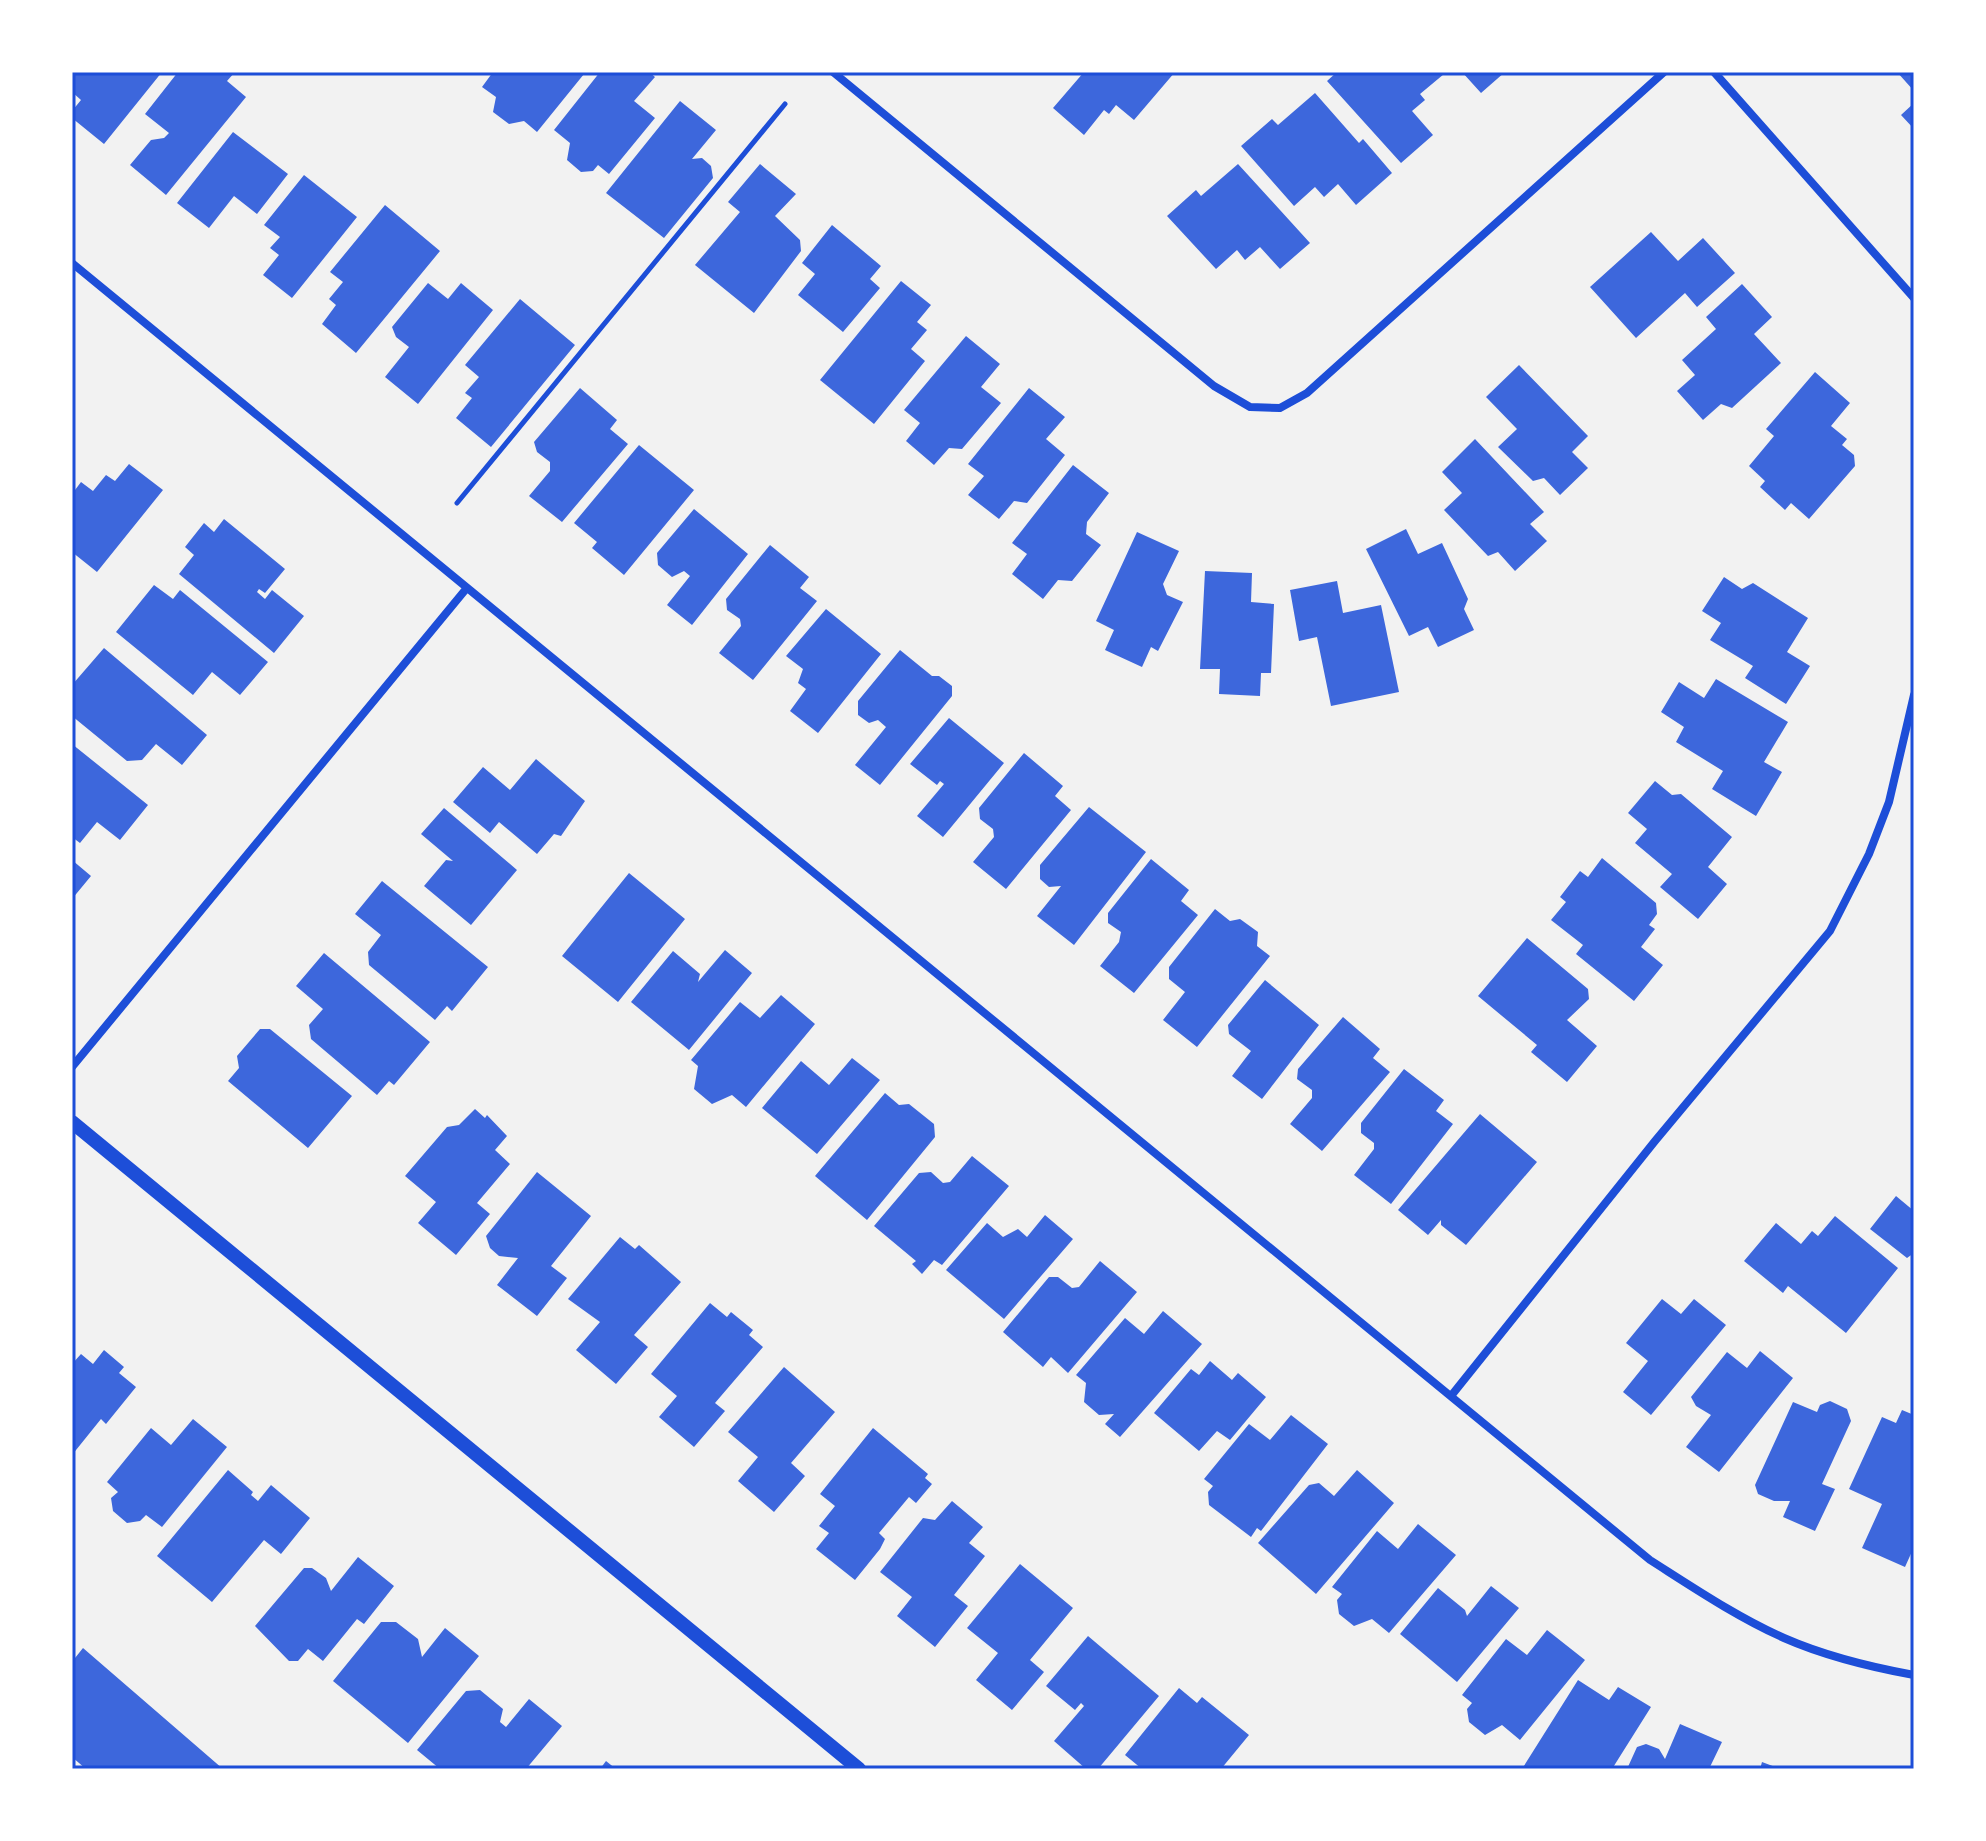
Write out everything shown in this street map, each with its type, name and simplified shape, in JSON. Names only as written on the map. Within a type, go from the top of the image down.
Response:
[{"type":"street","points":[[833,72],[1214,386],[1250,407],[1280,408],[1307,393],[1664,72]]},
{"type":"street","points":[[1714,72],[1914,298]]},
{"type":"street","points":[[72,263],[1650,1560],[1720,1604],[1785,1639],[1866,1666],[1914,1675]]},
{"type":"street","points":[[72,1067],[466,589]]},
{"type":"street","points":[[1451,1396],[1655,1141],[1830,931],[1869,854],[1889,802],[1914,695]]},
{"type":"street","points":[[72,1122],[859,1769]]},
{"type":"path","points":[[457,503],[785,104]]},
{"type":"building","points":[[72,72],[162,72],[104,144],[72,118],[72,111],[81,100],[72,92]]},
{"type":"building","points":[[178,72],[235,72],[227,81],[246,97],[166,195],[130,165],[151,140],[164,138],[169,133],[145,114]]},
{"type":"building","points":[[493,72],[584,74],[537,132],[524,121],[509,124],[493,112],[496,97],[482,87]]},
{"type":"building","points":[[600,72],[649,72],[655,77],[634,101],[655,118],[609,174],[598,165],[593,171],[581,172],[567,160],[570,143],[554,130]]},
{"type":"building","points":[[1084,72],[1175,72],[1134,120],[1116,105],[1109,114],[1104,110],[1084,135],[1053,108]]},
{"type":"building","points":[[1337,72],[1442,72],[1444,74],[1420,94],[1425,100],[1412,111],[1433,135],[1401,163],[1327,81]]},
{"type":"building","points":[[1462,72],[1505,72],[1481,93]]},
{"type":"building","points":[[1897,72],[1914,72],[1914,91]]},
{"type":"building","points":[[1315,93],[1359,143],[1363,139],[1392,173],[1356,205],[1338,184],[1324,197],[1315,187],[1294,206],[1241,146],[1272,119],[1278,125]]},
{"type":"building","points":[[680,101],[716,130],[692,159],[702,158],[711,166],[713,178],[664,238],[606,193]]},
{"type":"building","points":[[1914,103],[1914,129],[1901,115]]},
{"type":"building","points":[[233,132],[288,174],[257,214],[234,196],[209,228],[177,203]]},
{"type":"building","points":[[760,164],[796,194],[775,216],[800,240],[801,251],[754,313],[695,265],[740,212],[728,202]]},
{"type":"building","points":[[1238,164],[1310,243],[1280,269],[1260,247],[1245,260],[1237,250],[1216,269],[1167,216],[1196,190],[1201,196]]},
{"type":"building","points":[[304,175],[357,217],[292,298],[263,275],[279,255],[270,248],[280,237],[264,225]]},
{"type":"building","points":[[385,205],[440,251],[356,353],[322,324],[336,305],[329,299],[343,282],[330,272]]},
{"type":"building","points":[[832,225],[881,266],[870,279],[880,288],[843,332],[798,295],[815,274],[802,263]]},
{"type":"building","points":[[1651,232],[1678,261],[1703,238],[1735,273],[1697,307],[1685,293],[1636,338],[1590,287]]},
{"type":"building","points":[[901,281],[931,305],[917,322],[927,330],[911,349],[925,361],[874,424],[820,380]]},
{"type":"building","points":[[428,283],[448,299],[461,283],[493,310],[418,404],[385,377],[409,347],[396,337],[392,327]]},
{"type":"building","points":[[1742,284],[1772,317],[1754,334],[1781,363],[1732,408],[1721,404],[1703,420],[1677,391],[1695,375],[1682,360],[1716,329],[1706,317]]},
{"type":"building","points":[[520,299],[575,345],[491,447],[456,418],[472,398],[465,393],[479,377],[465,365]]},
{"type":"building","points":[[966,336],[1000,364],[981,387],[1001,403],[962,449],[949,448],[934,465],[906,441],[920,423],[904,410]]},
{"type":"building","points":[[1519,365],[1588,436],[1572,452],[1588,468],[1560,495],[1544,478],[1533,481],[1498,447],[1517,429],[1486,397]]},
{"type":"building","points":[[1815,372],[1850,403],[1831,426],[1847,439],[1842,445],[1854,455],[1855,466],[1809,519],[1791,503],[1785,510],[1760,487],[1765,481],[1749,466],[1774,436],[1766,429]]},
{"type":"building","points":[[580,388],[617,420],[610,429],[628,444],[562,522],[529,496],[550,471],[550,462],[537,452],[534,442]]},
{"type":"building","points":[[1029,388],[1065,417],[1046,439],[1065,455],[1027,503],[1014,501],[999,519],[968,495],[984,476],[968,464]]},
{"type":"building","points":[[1475,439],[1544,512],[1530,524],[1547,541],[1515,571],[1498,552],[1488,556],[1444,510],[1462,493],[1442,472]]},
{"type":"building","points":[[639,445],[694,490],[624,575],[592,548],[597,542],[574,523]]},
{"type":"building","points":[[129,464],[163,490],[97,572],[72,552],[72,494],[81,482],[93,491],[106,475],[115,481]]},
{"type":"building","points":[[1073,465],[1109,493],[1087,522],[1086,534],[1101,545],[1072,581],[1058,580],[1043,599],[1012,574],[1027,554],[1012,543]]},
{"type":"building","points":[[694,509],[748,554],[692,625],[667,605],[690,576],[684,571],[672,577],[658,565],[657,553]]},
{"type":"building","points":[[224,519],[285,569],[265,593],[259,589],[257,592],[265,599],[272,590],[304,616],[274,653],[179,574],[194,555],[185,547],[204,523],[214,532]]},
{"type":"building","points":[[1406,529],[1418,554],[1442,543],[1468,599],[1464,609],[1474,630],[1438,647],[1428,627],[1409,636],[1366,549]]},
{"type":"building","points":[[1137,532],[1179,551],[1163,584],[1167,595],[1183,602],[1158,651],[1151,647],[1142,667],[1105,650],[1114,630],[1096,621]]},
{"type":"building","points":[[770,545],[809,577],[800,588],[817,601],[753,680],[719,653],[741,626],[740,619],[727,610],[726,599]]},
{"type":"building","points":[[1205,571],[1252,573],[1251,602],[1274,604],[1271,673],[1261,673],[1260,696],[1219,694],[1220,669],[1200,669]]},
{"type":"building","points":[[1724,577],[1742,589],[1753,583],[1808,618],[1787,652],[1810,666],[1786,704],[1745,678],[1753,666],[1710,640],[1721,623],[1702,611]]},
{"type":"building","points":[[1337,581],[1343,613],[1381,605],[1399,692],[1331,706],[1317,637],[1299,641],[1290,590]]},
{"type":"building","points":[[154,585],[173,599],[180,590],[268,662],[240,695],[212,672],[193,695],[116,632]]},
{"type":"building","points":[[826,609],[881,654],[818,733],[790,711],[806,689],[798,683],[803,669],[786,656]]},
{"type":"building","points":[[104,648],[207,735],[182,765],[156,744],[142,760],[127,761],[72,716],[72,685]]},
{"type":"building","points":[[900,650],[932,676],[939,676],[952,686],[952,696],[880,785],[855,765],[886,727],[878,720],[869,723],[858,715],[858,701]]},
{"type":"building","points":[[1716,679],[1788,722],[1764,762],[1782,772],[1756,816],[1712,789],[1723,771],[1676,742],[1684,727],[1661,712],[1679,682],[1704,698]]},
{"type":"building","points":[[949,718],[1004,763],[943,837],[917,816],[944,784],[940,781],[937,785],[910,764]]},
{"type":"building","points":[[72,744],[148,805],[120,840],[97,822],[80,843],[72,837]]},
{"type":"building","points":[[1024,753],[1063,786],[1055,796],[1071,810],[1006,889],[973,862],[994,837],[993,829],[980,819],[979,808]]},
{"type":"building","points":[[536,759],[585,801],[561,836],[554,834],[537,854],[499,822],[490,833],[453,802],[483,767],[510,790]]},
{"type":"building","points":[[1655,781],[1672,795],[1681,794],[1732,837],[1708,867],[1727,884],[1698,919],[1660,887],[1672,874],[1635,843],[1647,829],[1628,813]]},
{"type":"building","points":[[1089,807],[1146,852],[1074,945],[1037,916],[1061,886],[1049,887],[1040,879],[1040,865]]},
{"type":"building","points":[[444,808],[517,870],[471,925],[424,886],[446,860],[453,861],[421,834]]},
{"type":"building","points":[[1602,858],[1656,903],[1657,914],[1649,925],[1655,929],[1641,947],[1663,965],[1634,1001],[1576,954],[1583,945],[1551,920],[1566,902],[1560,897],[1580,871],[1588,877]]},
{"type":"building","points":[[1151,859],[1189,890],[1181,901],[1198,915],[1134,993],[1100,966],[1119,942],[1121,932],[1108,923],[1108,913]]},
{"type":"building","points":[[72,860],[91,876],[72,899]]},
{"type":"building","points":[[629,873],[685,919],[618,1002],[562,956]]},
{"type":"building","points":[[382,881],[488,967],[452,1011],[447,1006],[435,1020],[369,965],[368,952],[381,935],[355,914]]},
{"type":"building","points":[[1215,909],[1230,921],[1240,919],[1258,932],[1257,946],[1270,956],[1197,1047],[1163,1020],[1185,992],[1169,979],[1169,967]]},
{"type":"building","points":[[1527,938],[1588,989],[1589,999],[1567,1020],[1597,1046],[1567,1082],[1531,1052],[1537,1045],[1478,996]]},
{"type":"building","points":[[725,950],[752,973],[689,1050],[631,1002],[673,951],[700,974],[698,982]]},
{"type":"building","points":[[324,953],[430,1042],[394,1085],[389,1081],[377,1095],[311,1039],[309,1025],[323,1009],[296,986]]},
{"type":"building","points":[[1265,980],[1319,1025],[1262,1099],[1232,1076],[1251,1051],[1229,1034],[1228,1025]]},
{"type":"building","points":[[781,995],[815,1024],[746,1107],[732,1095],[712,1104],[694,1089],[698,1066],[691,1060],[740,1002],[760,1018]]},
{"type":"building","points":[[1343,1017],[1380,1049],[1373,1058],[1390,1072],[1322,1151],[1290,1124],[1312,1098],[1312,1090],[1297,1079],[1298,1069]]},
{"type":"building","points":[[260,1029],[270,1029],[352,1096],[308,1148],[228,1081],[239,1068],[237,1056]]},
{"type":"building","points":[[852,1058],[880,1080],[817,1154],[762,1108],[801,1061],[829,1085]]},
{"type":"building","points":[[1404,1069],[1444,1100],[1436,1111],[1453,1124],[1391,1204],[1354,1175],[1374,1149],[1374,1143],[1361,1133],[1361,1123]]},
{"type":"building","points":[[885,1093],[899,1105],[909,1104],[934,1124],[935,1137],[867,1220],[815,1176]]},
{"type":"building","points":[[475,1109],[485,1118],[487,1115],[507,1136],[495,1150],[510,1164],[477,1203],[490,1214],[456,1255],[418,1223],[436,1202],[405,1176],[447,1127],[459,1125]]},
{"type":"building","points":[[1480,1114],[1537,1162],[1466,1245],[1441,1225],[1441,1220],[1428,1235],[1398,1210]]},
{"type":"building","points":[[972,1156],[1009,1186],[942,1265],[934,1260],[922,1274],[912,1264],[916,1261],[874,1226],[919,1173],[931,1172],[943,1183],[950,1182]]},
{"type":"building","points":[[537,1172],[591,1216],[551,1266],[567,1278],[537,1316],[497,1285],[518,1258],[499,1256],[490,1248],[486,1236]]},
{"type":"building","points":[[1896,1196],[1914,1211],[1914,1253],[1907,1258],[1870,1229]]},
{"type":"building","points":[[1045,1215],[1073,1239],[1004,1319],[946,1270],[987,1223],[1003,1237],[1018,1229],[1027,1237]]},
{"type":"building","points":[[1835,1216],[1898,1268],[1846,1333],[1788,1286],[1783,1293],[1744,1261],[1776,1223],[1801,1244],[1812,1231],[1818,1236]]},
{"type":"building","points":[[620,1237],[635,1249],[639,1245],[681,1282],[634,1335],[648,1347],[616,1384],[576,1350],[600,1322],[568,1299]]},
{"type":"building","points":[[1100,1261],[1137,1292],[1068,1373],[1051,1357],[1043,1367],[1003,1332],[1049,1277],[1058,1277],[1072,1288],[1079,1287]]},
{"type":"building","points":[[1662,1299],[1681,1314],[1694,1299],[1726,1325],[1651,1415],[1623,1392],[1648,1361],[1626,1343]]},
{"type":"building","points":[[710,1303],[727,1317],[731,1312],[753,1330],[749,1335],[763,1347],[715,1403],[725,1411],[694,1447],[659,1417],[677,1396],[651,1374]]},
{"type":"building","points":[[1163,1311],[1202,1344],[1120,1437],[1105,1424],[1114,1414],[1099,1415],[1084,1402],[1086,1383],[1076,1375],[1125,1318],[1144,1334]]},
{"type":"building","points":[[104,1350],[124,1367],[119,1373],[136,1387],[106,1424],[101,1419],[72,1455],[72,1364],[81,1354],[93,1364]]},
{"type":"building","points":[[1760,1351],[1793,1378],[1719,1472],[1686,1447],[1711,1415],[1696,1406],[1691,1397],[1727,1352],[1747,1368]]},
{"type":"building","points":[[1210,1361],[1232,1380],[1238,1373],[1266,1397],[1230,1440],[1217,1431],[1199,1451],[1154,1413],[1191,1369],[1199,1375]]},
{"type":"building","points":[[784,1367],[835,1412],[791,1463],[805,1476],[774,1512],[738,1481],[758,1457],[728,1432]]},
{"type":"building","points":[[1830,1401],[1847,1409],[1851,1421],[1822,1484],[1835,1489],[1815,1531],[1783,1517],[1790,1501],[1774,1501],[1758,1494],[1755,1485],[1793,1402],[1817,1412],[1820,1405]]},
{"type":"building","points":[[1902,1410],[1914,1415],[1914,1547],[1905,1567],[1862,1548],[1882,1504],[1849,1489],[1882,1417],[1896,1423]]},
{"type":"building","points":[[1291,1415],[1328,1444],[1261,1531],[1257,1528],[1251,1537],[1209,1505],[1208,1492],[1213,1486],[1204,1479],[1249,1424],[1270,1440]]},
{"type":"building","points":[[193,1419],[227,1447],[162,1527],[146,1515],[140,1521],[127,1523],[113,1511],[111,1498],[118,1492],[107,1482],[151,1428],[171,1445]]},
{"type":"building","points":[[873,1428],[928,1474],[925,1478],[932,1484],[916,1503],[909,1497],[879,1533],[885,1539],[880,1549],[855,1580],[816,1549],[829,1533],[819,1526],[835,1506],[820,1494]]},
{"type":"building","points":[[228,1470],[253,1492],[251,1495],[258,1501],[271,1485],[310,1518],[281,1554],[264,1540],[212,1602],[157,1556]]},
{"type":"building","points":[[1357,1470],[1394,1503],[1316,1594],[1258,1543],[1309,1485],[1319,1483],[1334,1496]]},
{"type":"building","points":[[952,1501],[983,1527],[969,1543],[985,1556],[954,1595],[968,1606],[935,1647],[897,1616],[912,1597],[880,1572],[923,1518],[935,1520]]},
{"type":"building","points":[[1418,1524],[1456,1555],[1389,1633],[1372,1619],[1354,1626],[1339,1614],[1337,1600],[1342,1594],[1332,1587],[1377,1531],[1398,1549]]},
{"type":"building","points":[[358,1557],[394,1586],[364,1624],[357,1619],[323,1661],[308,1649],[298,1661],[289,1661],[255,1626],[304,1568],[312,1568],[326,1578],[331,1591]]},
{"type":"building","points":[[1020,1564],[1073,1608],[1030,1660],[1044,1672],[1012,1710],[976,1680],[998,1653],[967,1628]]},
{"type":"building","points":[[1491,1586],[1519,1608],[1457,1682],[1400,1634],[1438,1588],[1465,1610],[1467,1616]]},
{"type":"building","points":[[381,1622],[396,1622],[418,1639],[422,1657],[445,1628],[479,1656],[408,1743],[333,1681]]},
{"type":"building","points":[[1547,1630],[1585,1660],[1520,1740],[1502,1725],[1485,1735],[1469,1722],[1467,1709],[1472,1703],[1462,1695],[1506,1639],[1527,1655]]},
{"type":"building","points":[[1088,1636],[1159,1696],[1098,1769],[1086,1769],[1054,1741],[1084,1706],[1081,1703],[1075,1710],[1046,1686]]},
{"type":"building","points":[[83,1648],[223,1769],[86,1769],[72,1757],[72,1655],[75,1658]]},
{"type":"building","points":[[1578,1680],[1609,1700],[1618,1687],[1651,1707],[1612,1769],[1522,1769]]},
{"type":"building","points":[[1179,1688],[1197,1703],[1202,1697],[1249,1735],[1221,1769],[1142,1769],[1125,1755]]},
{"type":"building","points":[[480,1690],[503,1709],[500,1722],[506,1727],[529,1699],[562,1726],[526,1769],[440,1769],[417,1750],[466,1691]]},
{"type":"building","points":[[1680,1724],[1722,1742],[1709,1769],[1627,1769],[1637,1747],[1646,1744],[1659,1749],[1665,1759]]},
{"type":"building","points":[[606,1761],[616,1769],[600,1769]]},
{"type":"building","points":[[1762,1762],[1781,1769],[1760,1769]]}]
